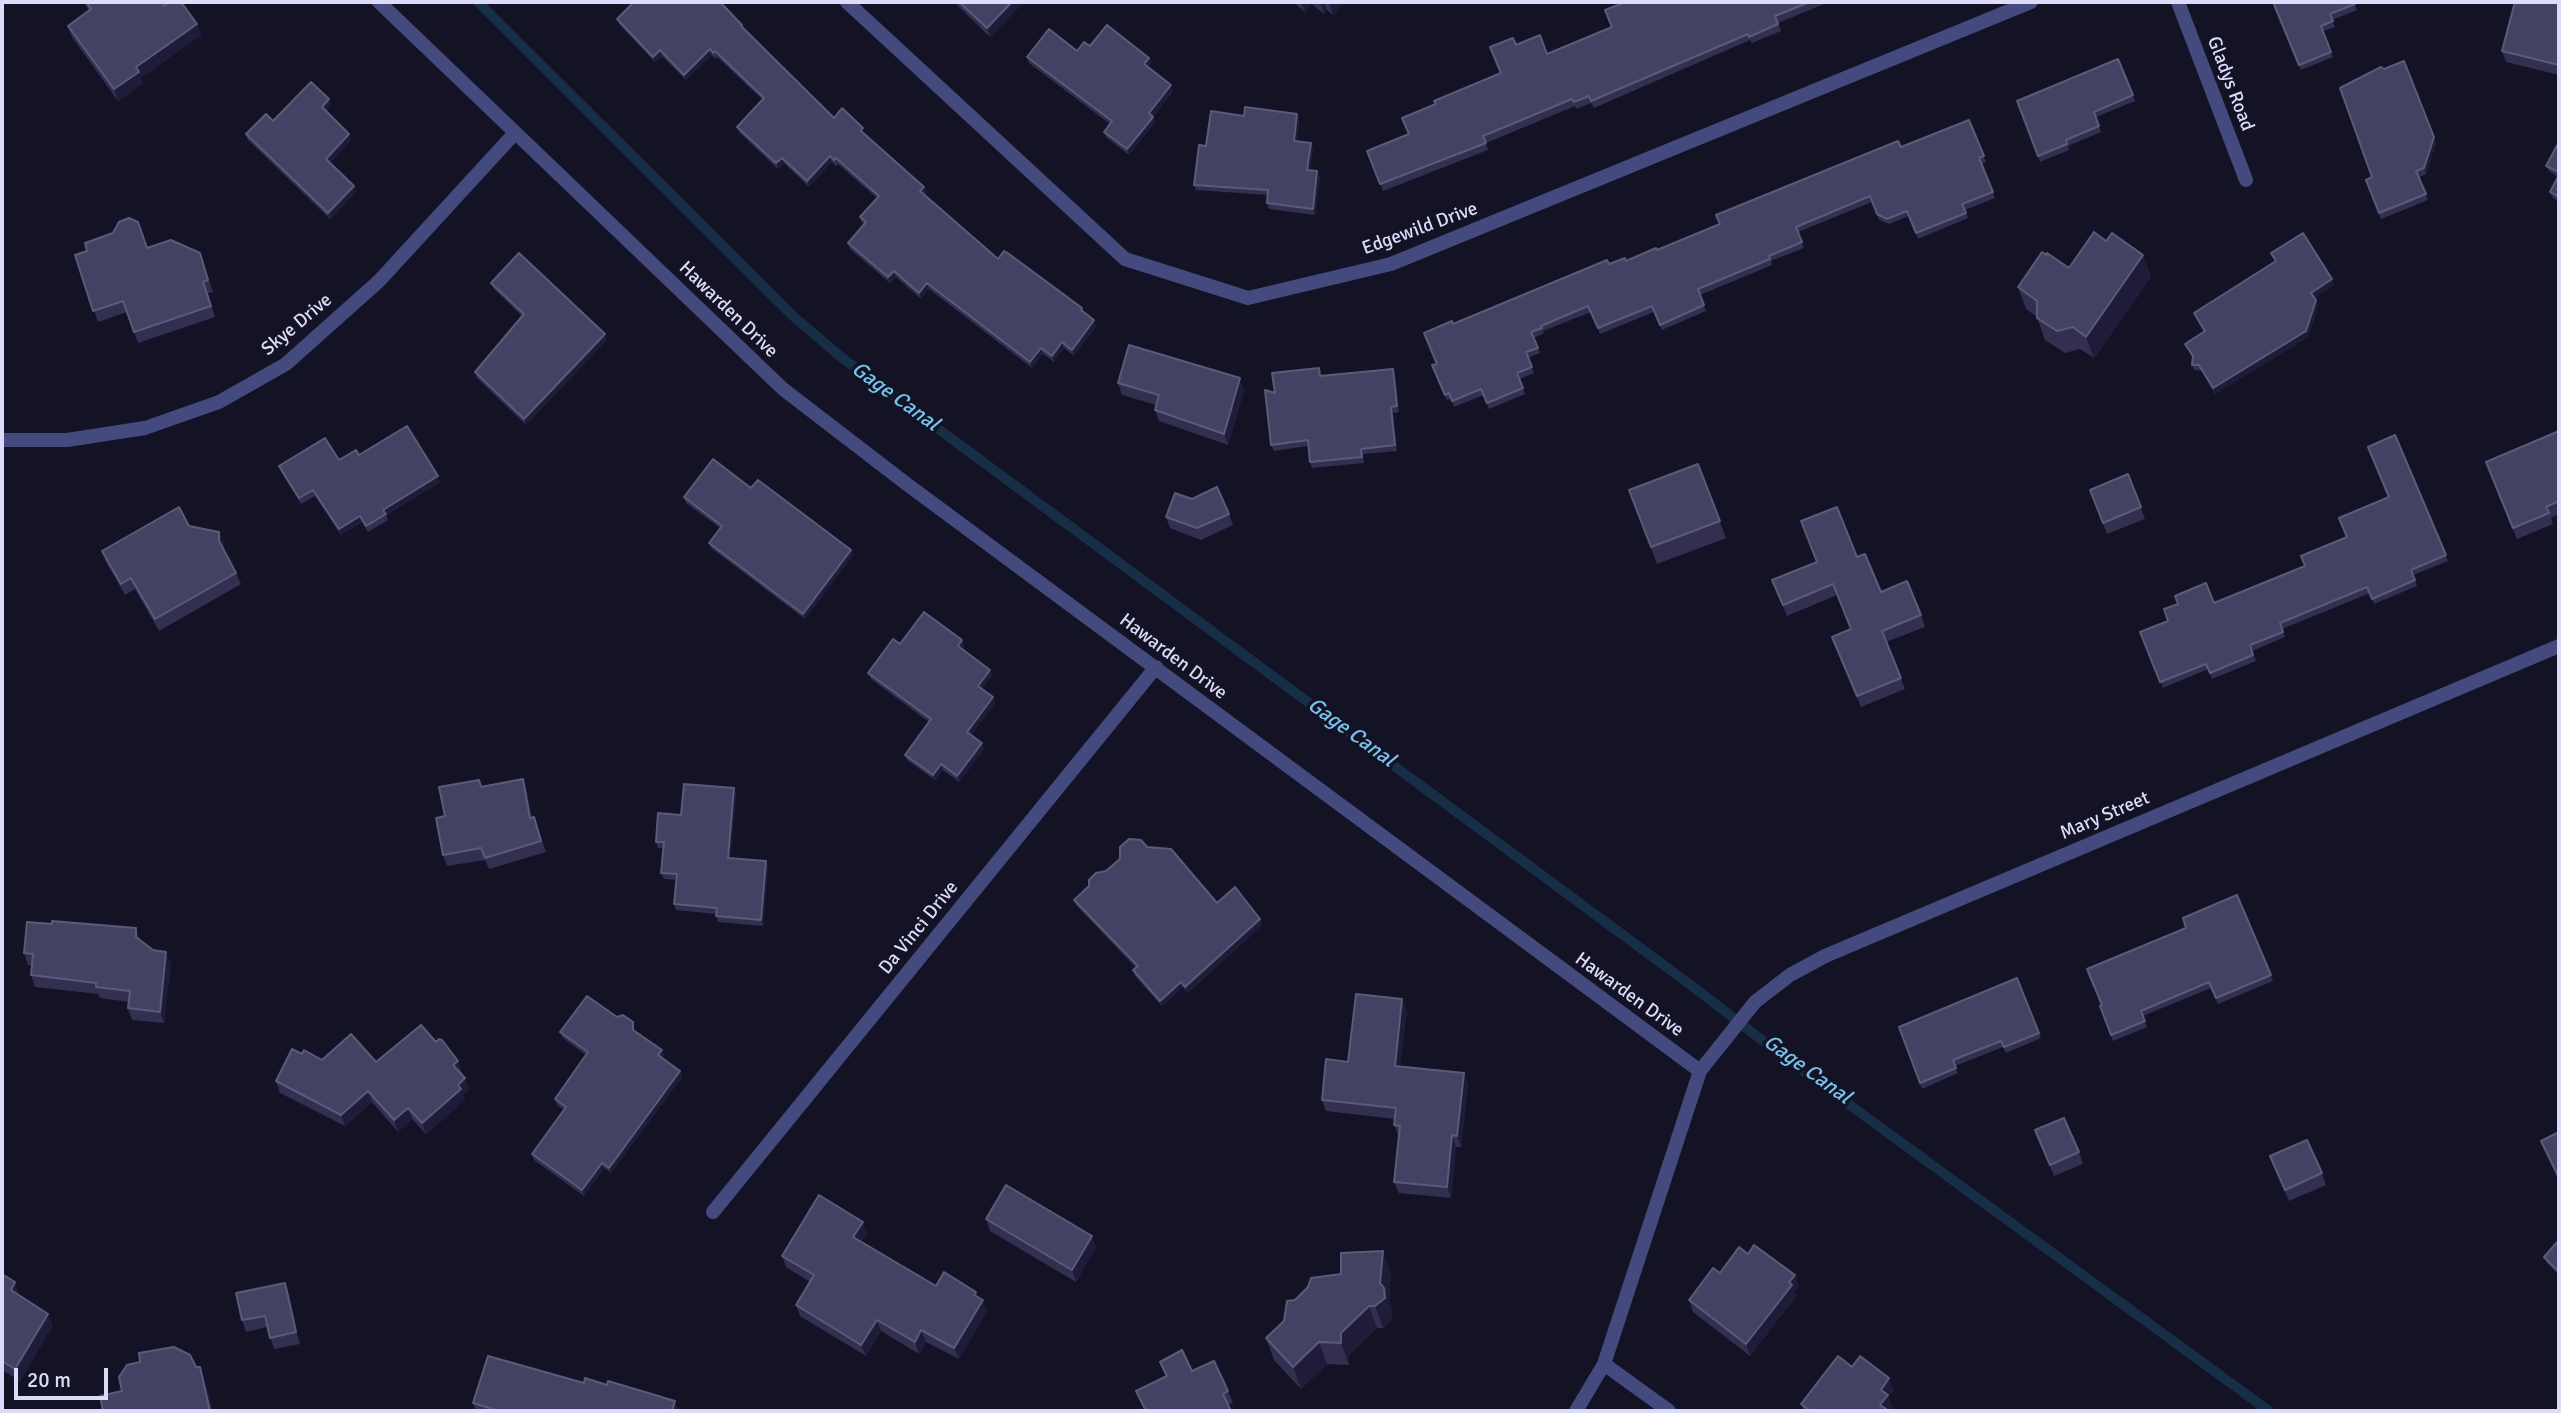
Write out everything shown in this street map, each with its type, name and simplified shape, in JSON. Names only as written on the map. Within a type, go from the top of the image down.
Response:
[{"type":"street","name":"Hawarden Drive","points":[[379,2],[783,389],[908,485],[1700,1072]]},
{"type":"street","name":"Edgewild Drive","points":[[847,2],[1125,259],[1248,298],[1391,264],[2031,2]]},
{"type":"street","name":"Gladys Road","points":[[2178,2],[2246,180]]},
{"type":"street","name":"Skye Drive","points":[[2,440],[67,440],[145,428],[219,402],[286,364],[379,281],[514,134]]},
{"type":"street","name":"Mary Street","points":[[1700,1072],[1755,1002],[1790,975],[1825,956],[2559,646]]},
{"type":"street","name":"Da Vinci Drive","points":[[713,1212],[1156,667]]},
{"type":"street","points":[[1576,1411],[1604,1364],[1700,1072]]},
{"type":"street","points":[[1604,1364],[1669,1411]]},
{"type":"building","points":[[86,2],[161,2],[164,6],[171,2],[181,2],[197,24],[136,67],[139,72],[114,89],[68,26],[91,9]]},
{"type":"building","points":[[634,2],[720,2],[834,118],[842,108],[863,128],[861,131],[924,187],[920,191],[998,259],[1004,251],[1082,308],[1081,310],[1094,320],[1072,350],[1062,342],[1052,356],[1041,348],[1030,362],[927,283],[919,293],[894,271],[888,277],[848,243],[866,222],[860,217],[879,196],[836,158],[834,160],[830,156],[807,181],[782,158],[776,163],[737,127],[764,98],[710,49],[684,75],[660,50],[653,57],[617,19]]},
{"type":"building","points":[[959,2],[1012,2],[987,28]]},
{"type":"building","points":[[1626,2],[1810,2],[1775,16],[1778,24],[1749,37],[1748,34],[1591,101],[1589,96],[1574,102],[1572,99],[1483,136],[1486,143],[1380,184],[1367,151],[1409,134],[1402,118],[1436,104],[1434,101],[1501,73],[1490,47],[1513,38],[1516,45],[1540,35],[1547,54],[1612,27],[1605,10]]},
{"type":"building","points":[[2273,2],[2355,4],[2330,14],[2333,21],[2321,26],[2331,52],[2299,65]]},
{"type":"building","points":[[2515,2],[2559,3],[2559,65],[2502,51]]},
{"type":"building","points":[[1107,25],[1149,58],[1144,64],[1171,85],[1149,113],[1153,117],[1127,149],[1104,132],[1112,121],[1027,57],[1049,29],[1077,51],[1084,42],[1090,46]]},
{"type":"building","points":[[2118,59],[2133,95],[2094,112],[2099,126],[2038,156],[2017,101]]},
{"type":"building","points":[[2404,61],[2434,137],[2424,168],[2416,171],[2426,194],[2379,213],[2366,180],[2372,177],[2340,88],[2381,67],[2384,69]]},
{"type":"building","points":[[311,82],[329,99],[322,107],[349,134],[326,159],[354,186],[328,213],[246,134],[266,114],[273,121]]},
{"type":"building","points":[[1245,107],[1297,114],[1294,141],[1311,143],[1307,170],[1317,171],[1313,209],[1267,203],[1268,190],[1194,185],[1199,145],[1206,146],[1211,111],[1244,116]]},
{"type":"building","points":[[1969,120],[1984,156],[1979,158],[1993,192],[1962,204],[1966,213],[1916,233],[1907,211],[1887,219],[1877,214],[1870,196],[1796,227],[1802,242],[1769,256],[1770,259],[1698,289],[1704,305],[1660,325],[1652,306],[1598,328],[1588,306],[1531,332],[1538,348],[1526,352],[1532,367],[1517,373],[1523,388],[1487,403],[1481,389],[1452,401],[1449,393],[1445,395],[1432,365],[1437,364],[1424,333],[1452,321],[1453,324],[1607,260],[1609,264],[1625,258],[1626,261],[1656,248],[1657,250],[1720,224],[1716,215],[1898,141],[1901,147]]},
{"type":"building","points":[[2559,142],[2559,172],[2546,166]]},
{"type":"building","points":[[2559,175],[2559,197],[2550,192]]},
{"type":"building","points":[[129,218],[138,222],[147,248],[171,240],[200,253],[208,280],[203,282],[211,306],[134,332],[123,301],[93,311],[75,255],[87,251],[85,243],[113,233],[119,222]]},
{"type":"building","points":[[2094,232],[2106,241],[2112,233],[2143,255],[2086,337],[2073,327],[2057,331],[2037,318],[2037,301],[2018,287],[2042,252],[2069,268]]},
{"type":"building","points":[[2303,233],[2332,279],[2311,293],[2316,300],[2306,331],[2213,388],[2199,365],[2192,365],[2193,356],[2185,344],[2205,331],[2194,313],[2276,261],[2271,253]]},
{"type":"building","points":[[519,253],[605,334],[524,419],[475,372],[524,314],[491,283]]},
{"type":"building","points":[[1129,345],[1240,378],[1224,434],[1155,410],[1159,395],[1118,383]]},
{"type":"building","points":[[1319,368],[1320,376],[1393,369],[1397,406],[1391,407],[1395,445],[1361,449],[1362,457],[1310,462],[1308,440],[1271,445],[1265,390],[1275,393],[1272,373]]},
{"type":"building","points":[[407,426],[438,476],[383,510],[386,514],[366,526],[360,516],[339,529],[313,490],[299,498],[279,466],[325,438],[339,460],[356,450],[359,455]]},
{"type":"building","points":[[2559,431],[2559,501],[2546,507],[2549,513],[2513,528],[2486,462]]},
{"type":"building","points":[[2395,435],[2446,555],[2411,570],[2415,580],[2372,599],[2367,587],[2280,623],[2283,632],[2250,645],[2253,655],[2210,673],[2206,664],[2160,682],[2140,632],[2168,621],[2164,609],[2178,604],[2175,596],[2206,583],[2214,603],[2305,566],[2301,556],[2347,537],[2339,518],[2389,497],[2368,447]]},
{"type":"building","points":[[713,459],[751,488],[758,480],[851,550],[803,614],[709,543],[722,526],[684,497]]},
{"type":"building","points":[[1698,464],[1720,521],[1651,547],[1629,490]]},
{"type":"building","points":[[2128,474],[2141,507],[2103,523],[2090,490]]},
{"type":"building","points":[[1217,487],[1229,514],[1197,528],[1166,517],[1175,493],[1192,499]]},
{"type":"building","points":[[179,507],[189,526],[219,532],[219,541],[236,573],[155,619],[131,578],[121,584],[102,551]]},
{"type":"building","points":[[1837,507],[1857,557],[1865,554],[1881,592],[1907,581],[1921,615],[1882,631],[1901,678],[1857,696],[1832,637],[1851,629],[1833,584],[1783,605],[1772,580],[1817,562],[1801,521]]},
{"type":"building","points":[[924,612],[962,640],[958,646],[990,670],[978,686],[993,697],[967,732],[982,743],[957,776],[941,764],[933,775],[905,755],[931,719],[868,673],[893,639],[900,644]]},
{"type":"building","points":[[523,779],[530,818],[534,817],[541,841],[485,858],[481,848],[443,855],[436,818],[445,816],[439,787],[479,780],[481,787]]},
{"type":"building","points":[[684,784],[734,788],[728,858],[766,861],[761,920],[716,916],[717,908],[674,904],[677,874],[661,873],[664,842],[656,842],[658,813],[681,815]]},
{"type":"building","points":[[1129,839],[1141,840],[1147,847],[1171,849],[1217,903],[1235,887],[1260,919],[1185,987],[1181,982],[1160,1001],[1133,970],[1138,966],[1074,900],[1089,886],[1089,880],[1096,873],[1106,871],[1120,859],[1120,847]]},
{"type":"building","points":[[2237,895],[2271,975],[2216,998],[2209,982],[2141,1011],[2145,1021],[2111,1035],[2087,969],[2186,928],[2183,918]]},
{"type":"building","points":[[52,921],[136,928],[136,937],[153,950],[166,952],[160,1012],[128,1008],[130,991],[96,987],[96,983],[31,975],[33,954],[24,953],[27,922],[52,924]]},
{"type":"building","points":[[2017,978],[2039,1033],[2004,1047],[2001,1041],[1953,1060],[1956,1068],[1920,1083],[1899,1027]]},
{"type":"building","points":[[1356,994],[1402,999],[1395,1066],[1464,1073],[1457,1136],[1452,1135],[1447,1187],[1394,1182],[1400,1126],[1394,1125],[1396,1108],[1322,1100],[1326,1059],[1348,1062]]},
{"type":"building","points":[[587,996],[617,1017],[623,1015],[633,1022],[633,1030],[662,1050],[658,1055],[680,1071],[609,1168],[602,1163],[582,1190],[532,1154],[566,1107],[555,1099],[588,1052],[560,1032]]},
{"type":"building","points":[[421,1025],[436,1042],[442,1040],[458,1061],[453,1065],[465,1078],[458,1085],[461,1089],[422,1123],[408,1108],[394,1120],[368,1091],[341,1115],[276,1081],[292,1049],[302,1054],[304,1050],[322,1060],[351,1034],[376,1062]]},
{"type":"building","points":[[2064,1118],[2079,1152],[2050,1165],[2035,1130]]},
{"type":"building","points":[[2559,1132],[2559,1178],[2541,1141]]},
{"type":"building","points":[[2307,1140],[2322,1173],[2285,1190],[2270,1156]]},
{"type":"building","points":[[1006,1185],[1092,1236],[1072,1270],[986,1219]]},
{"type":"building","points":[[819,1195],[863,1222],[853,1237],[936,1286],[944,1272],[976,1292],[974,1295],[983,1300],[954,1348],[921,1330],[915,1342],[877,1320],[861,1345],[796,1305],[814,1275],[782,1256]]},
{"type":"building","points":[[2559,1240],[2559,1272],[2544,1257]]},
{"type":"building","points":[[1754,1245],[1795,1275],[1789,1282],[1792,1285],[1746,1344],[1689,1300],[1713,1268],[1720,1273],[1739,1247],[1748,1254]]},
{"type":"building","points":[[1383,1251],[1380,1283],[1384,1288],[1385,1298],[1375,1306],[1369,1306],[1341,1333],[1341,1343],[1319,1342],[1293,1367],[1266,1338],[1284,1321],[1287,1301],[1295,1300],[1308,1287],[1311,1278],[1341,1274],[1341,1253]]},
{"type":"building","points":[[2,1274],[15,1282],[11,1290],[48,1314],[15,1369],[2,1361]]},
{"type":"building","points":[[285,1283],[296,1332],[270,1338],[265,1316],[242,1320],[236,1293]]},
{"type":"building","points":[[174,1347],[190,1355],[196,1367],[200,1367],[210,1411],[103,1411],[100,1396],[122,1391],[119,1377],[127,1365],[140,1362],[139,1353]]},
{"type":"building","points":[[1182,1350],[1192,1371],[1214,1361],[1228,1391],[1223,1394],[1231,1411],[1146,1411],[1136,1391],[1167,1376],[1160,1362]]},
{"type":"building","points":[[488,1356],[584,1383],[585,1378],[607,1385],[608,1381],[675,1401],[672,1411],[499,1411],[473,1403]]},
{"type":"building","points":[[1838,1356],[1852,1367],[1860,1356],[1889,1378],[1881,1390],[1888,1395],[1880,1405],[1889,1411],[1810,1411],[1801,1404]]},
{"type":"waterway","name":"Gage Canal","points":[[478,2],[793,316],[841,357],[1696,989],[1780,1054],[2269,1411]]}]
